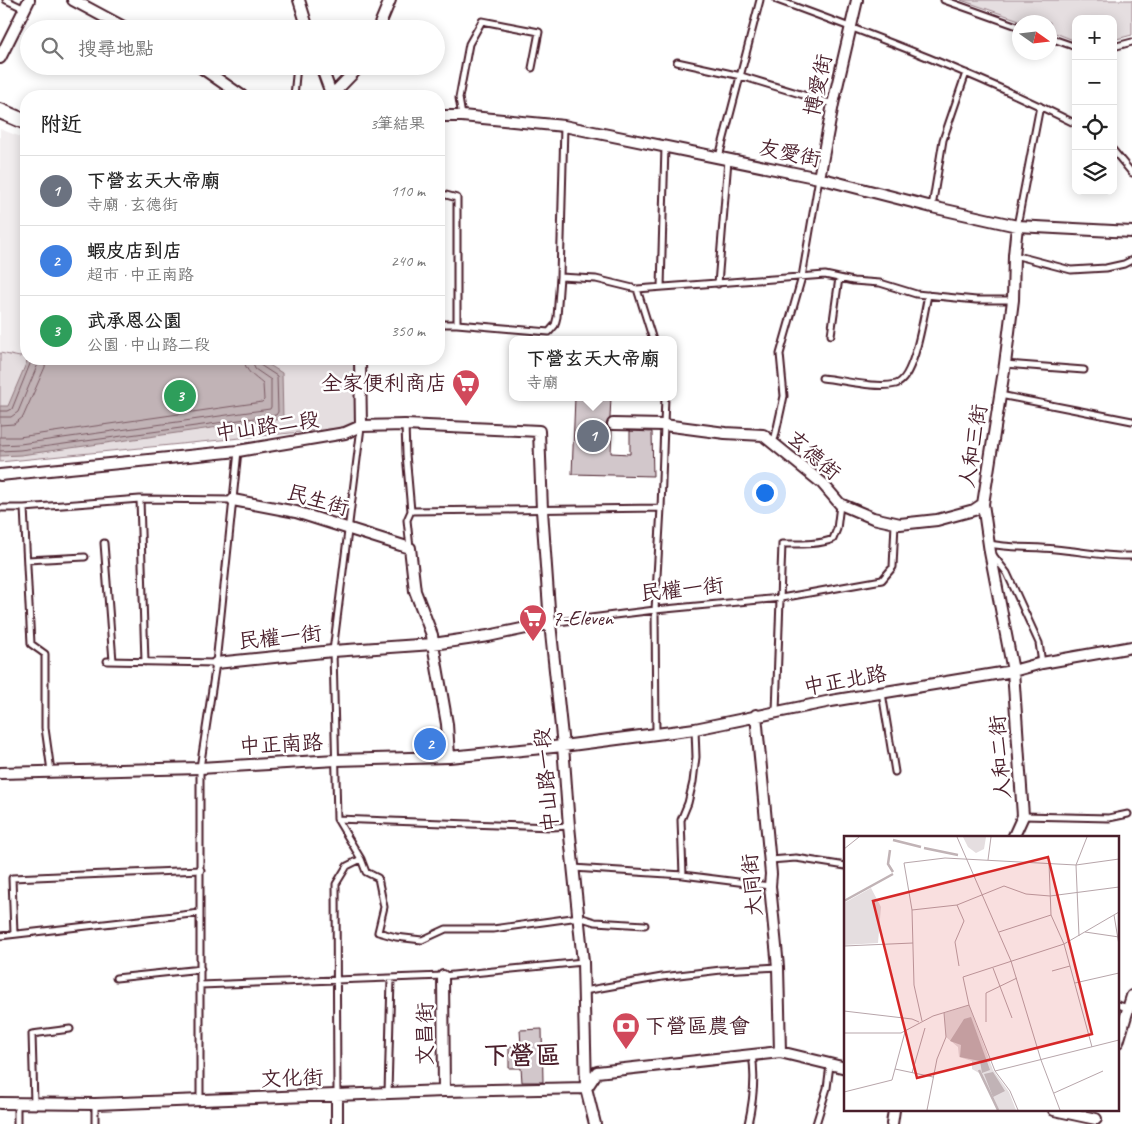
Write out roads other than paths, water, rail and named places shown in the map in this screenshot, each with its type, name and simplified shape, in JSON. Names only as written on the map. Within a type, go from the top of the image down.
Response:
[{"type":"street","points":[[73,0],[110,20]]},
{"type":"street","points":[[299,0],[305,20]]},
{"type":"street","points":[[382,20],[390,0]]},
{"type":"street","name":"博愛街","points":[[819,178],[833,104],[857,0]]},
{"type":"street","points":[[0,58],[27,4]]},
{"type":"street","points":[[212,75],[233,90]]},
{"type":"street","points":[[324,75],[330,90]]},
{"type":"street","points":[[338,90],[352,75]]},
{"type":"street","points":[[0,110],[20,119]]},
{"type":"street","name":"友愛街","points":[[445,116],[564,126],[819,178],[932,207],[1018,226],[1132,232]]},
{"type":"street","name":"人和三街","points":[[1013,671],[989,548],[983,504],[1005,364],[1013,300],[1014,255],[1018,226]]},
{"type":"street","points":[[360,365],[361,426]]},
{"type":"street","name":"玄德街","points":[[613,424],[664,425],[725,433],[763,435],[822,483],[840,504],[873,518],[895,523],[937,520],[974,510],[983,504]]},
{"type":"street","name":"中山路二段","points":[[0,475],[238,451],[345,433],[361,426],[405,425],[539,431]]},
{"type":"street","name":"中山路一段","points":[[539,431],[542,510],[550,623],[583,962],[586,1088],[595,1124]]},
{"type":"street","name":"民生街","points":[[233,500],[296,512],[410,548]]},
{"type":"street","points":[[410,548],[415,591],[432,634],[447,724],[449,757]]},
{"type":"street","name":"民權一街","points":[[216,663],[334,651],[433,644],[488,636],[550,623]]},
{"type":"street","name":"中正北路","points":[[563,746],[695,729],[776,711],[1013,671],[1042,663],[1132,647]]},
{"type":"street","name":"人和二街","points":[[1013,671],[1023,816],[1014,836]]},
{"type":"street","name":"大同街","points":[[756,716],[778,966],[780,1052]]},
{"type":"street","name":"中正南路","points":[[0,773],[200,768],[336,760],[449,757],[563,746]]},
{"type":"street","name":"文昌街","points":[[443,976],[444,1091]]},
{"type":"street","points":[[1120,1034],[1128,1002]]},
{"type":"street","points":[[586,1088],[596,1072],[752,1054],[780,1052],[844,1068]]},
{"type":"street","name":"文化街","points":[[0,1103],[95,1104],[444,1091],[586,1088]]},
{"type":"street","points":[[338,1095],[338,1124]]},
{"type":"street","points":[[1064,1112],[1096,1118]]},
{"type":"lane","points":[[6,0],[27,4]]},
{"type":"lane","points":[[718,284],[723,159],[740,76],[760,0]]},
{"type":"lane","points":[[777,0],[876,36],[966,73],[1072,122]]},
{"type":"lane","points":[[944,0],[1012,24]]},
{"type":"lane","points":[[462,116],[459,98],[469,44],[482,21],[540,32],[532,68]]},
{"type":"lane","points":[[1057,40],[1072,46]]},
{"type":"lane","points":[[1117,46],[1132,42]]},
{"type":"lane","points":[[677,62],[740,76],[833,104]]},
{"type":"lane","points":[[932,207],[943,140],[966,73]]},
{"type":"lane","points":[[295,90],[296,75]]},
{"type":"lane","points":[[1018,226],[1040,106]]},
{"type":"lane","points":[[445,324],[549,332],[555,325],[560,277],[564,126]]},
{"type":"lane","points":[[661,287],[665,146]]},
{"type":"lane","points":[[1117,155],[1132,173]]},
{"type":"lane","points":[[772,442],[775,437],[784,396],[780,354],[802,277],[819,178]]},
{"type":"lane","points":[[445,195],[457,198],[457,324]]},
{"type":"lane","points":[[1014,255],[1071,270],[1106,268],[1132,260]]},
{"type":"lane","points":[[560,277],[596,279],[637,289],[826,275],[880,284],[916,294],[976,300],[1013,300]]},
{"type":"lane","points":[[831,335],[840,278]]},
{"type":"lane","points":[[637,289],[652,336]]},
{"type":"lane","points":[[822,378],[879,386],[898,384],[906,376],[912,362],[928,295]]},
{"type":"lane","points":[[1005,364],[1084,370]]},
{"type":"lane","points":[[1000,395],[1132,421]]},
{"type":"lane","points":[[656,735],[655,610],[662,508],[665,401]]},
{"type":"lane","points":[[405,425],[411,511],[407,520],[410,548]]},
{"type":"lane","points":[[361,426],[334,651],[337,819],[361,859],[366,872],[378,878],[384,907],[378,932],[422,940],[446,929],[493,929],[579,916],[595,922],[646,925]]},
{"type":"lane","points":[[200,1100],[200,768],[216,663],[238,451]]},
{"type":"lane","points":[[140,499],[145,662]]},
{"type":"lane","name":"民生街","points":[[0,508],[24,508],[140,499],[233,500]]},
{"type":"lane","points":[[776,711],[782,544],[822,544],[833,539],[837,529],[840,504]]},
{"type":"lane","points":[[24,508],[31,644],[45,654],[45,728],[51,771]]},
{"type":"lane","points":[[411,511],[662,508]]},
{"type":"lane","name":"民權一街","points":[[550,623],[655,610],[781,598],[882,580],[893,568],[895,523]]},
{"type":"lane","points":[[104,543],[114,661]]},
{"type":"lane","points":[[1042,663],[1039,643],[1007,573],[989,548],[1003,546],[1071,550],[1120,557],[1132,556]]},
{"type":"lane","points":[[27,560],[85,557]]},
{"type":"lane","points":[[107,661],[216,663]]},
{"type":"lane","points":[[882,692],[895,772]]},
{"type":"lane","points":[[683,875],[681,820],[688,803],[693,782],[696,756],[695,729]]},
{"type":"lane","points":[[1023,816],[1109,818],[1128,814]]},
{"type":"lane","points":[[337,819],[552,827],[569,826]]},
{"type":"lane","points":[[769,860],[796,858],[844,866]]},
{"type":"lane","points":[[338,1095],[336,884],[346,866],[361,859]]},
{"type":"lane","points":[[573,868],[683,875],[770,886]]},
{"type":"lane","points":[[14,934],[12,878],[201,870]]},
{"type":"lane","points":[[0,936],[200,914]]},
{"type":"lane","points":[[200,985],[443,976],[583,962]]},
{"type":"lane","points":[[584,991],[662,977],[778,966]]},
{"type":"lane","points":[[116,978],[201,969]]},
{"type":"lane","points":[[388,1093],[391,979]]},
{"type":"lane","points":[[34,1103],[32,1034],[70,1029]]},
{"type":"lane","points":[[748,1124],[754,1087],[752,1054]]},
{"type":"lane","points":[[816,1124],[827,1088],[830,1065]]},
{"type":"lane","points":[[17,1124],[18,1103]]},
{"type":"lane","points":[[95,1104],[95,1124]]},
{"type":"water","points":[[25,365],[269,365],[282,373],[283,419],[21,455],[0,456],[0,406],[8,406]]},
{"type":"place","name":"武承恩公園","points":[[180,396]]},
{"type":"place","name":"全家便利商店","points":[[466,407]]},
{"type":"place","name":"下營玄天大帝廟","points":[[593,436]]},
{"type":"place","name":"7-Eleven","points":[[533,642]]},
{"type":"place","name":"蝦皮店到店","points":[[430,744]]},
{"type":"place","name":"下營區農會","points":[[626,1050]]},
{"type":"district","name":"下營區","points":[[522,1055]]}]
